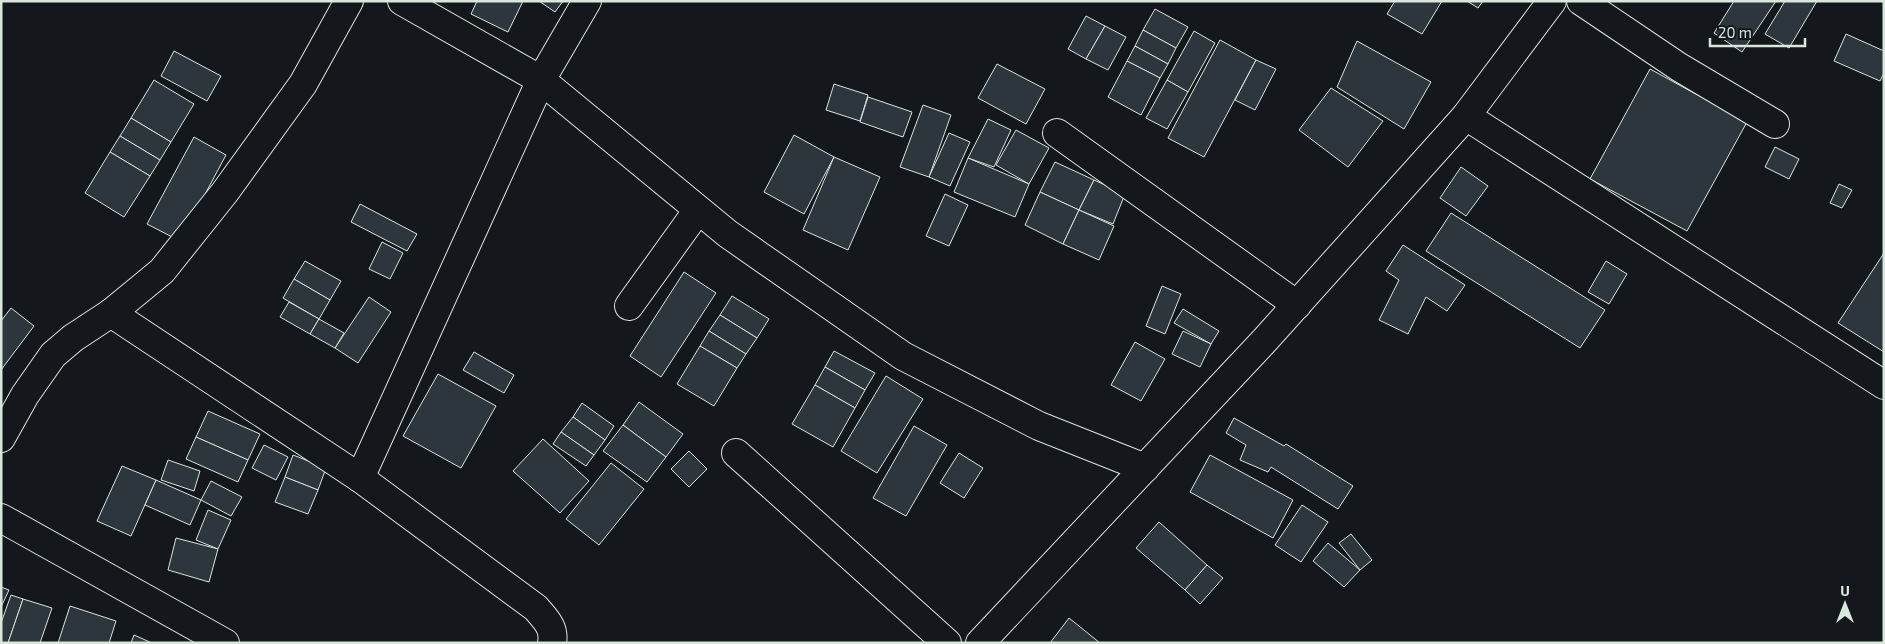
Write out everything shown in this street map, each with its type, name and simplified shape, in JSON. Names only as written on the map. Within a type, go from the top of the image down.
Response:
[{"type":"street","points":[[1,438],[25,395],[53,355],[162,271],[225,192],[303,84],[349,1]]},
{"type":"street","points":[[402,1],[541,80],[728,234],[903,356],[1039,426],[1145,468]]},
{"type":"street","points":[[360,478],[541,80],[587,1]]},
{"type":"street","points":[[980,643],[1297,305],[1466,116],[1552,1]]},
{"type":"street","points":[[1582,1],[1679,67],[1775,124]]},
{"type":"street","points":[[1466,116],[1884,385]]},
{"type":"street","points":[[1057,133],[1297,305]]},
{"type":"street","points":[[628,306],[698,210]]},
{"type":"street","points":[[111,312],[360,478],[536,608],[553,631],[552,643]]},
{"type":"street","points":[[736,453],[947,643]]},
{"type":"street","points":[[1,518],[225,643]]},
{"type":"building","points":[[477,1],[523,1],[508,32],[471,14]]},
{"type":"building","points":[[539,1],[563,1],[555,12]]},
{"type":"building","points":[[1395,1],[1442,1],[1422,34],[1387,14]]},
{"type":"building","points":[[1467,1],[1483,1],[1478,8]]},
{"type":"building","points":[[1734,1],[1776,1],[1742,52],[1714,33]]},
{"type":"building","points":[[1785,1],[1817,1],[1789,48],[1765,34]]},
{"type":"building","points":[[1155,9],[1188,27],[1176,48],[1143,30]]},
{"type":"building","points":[[1086,16],[1105,26],[1086,59],[1068,49]]},
{"type":"building","points":[[1105,26],[1126,37],[1108,70],[1086,59]]},
{"type":"building","points":[[1143,30],[1176,48],[1168,64],[1135,46]]},
{"type":"building","points":[[1194,31],[1215,43],[1188,92],[1167,80]]},
{"type":"building","points":[[1846,34],[1884,51],[1884,73],[1880,81],[1834,61]]},
{"type":"building","points":[[1220,40],[1256,60],[1204,157],[1168,138]]},
{"type":"building","points":[[1357,41],[1431,82],[1404,129],[1337,87]]},
{"type":"building","points":[[1135,46],[1168,64],[1160,78],[1127,61]]},
{"type":"building","points":[[174,51],[221,76],[207,101],[161,76]]},
{"type":"building","points":[[1256,60],[1276,69],[1255,110],[1235,100]]},
{"type":"building","points":[[1127,61],[1160,78],[1141,115],[1108,97]]},
{"type":"building","points":[[997,64],[1045,89],[1026,124],[978,98]]},
{"type":"building","points":[[1650,69],[1747,122],[1687,231],[1590,179]]},
{"type":"building","points":[[154,80],[194,104],[171,142],[131,118]]},
{"type":"building","points":[[1167,80],[1188,92],[1167,129],[1146,118]]},
{"type":"building","points":[[834,84],[868,95],[860,121],[826,110]]},
{"type":"building","points":[[1331,88],[1383,121],[1348,167],[1299,130]]},
{"type":"building","points":[[868,97],[912,112],[903,137],[860,122]]},
{"type":"building","points":[[923,105],[951,115],[929,177],[900,167]]},
{"type":"building","points":[[131,118],[171,142],[160,160],[120,136]]},
{"type":"building","points":[[988,119],[1011,130],[994,167],[968,158]]},
{"type":"building","points":[[1016,130],[1049,148],[1029,184],[996,165]]},
{"type":"building","points":[[949,133],[970,142],[950,186],[929,177]]},
{"type":"building","points":[[794,135],[834,157],[804,214],[764,192]]},
{"type":"building","points":[[120,136],[160,160],[150,176],[110,152]]},
{"type":"building","points":[[194,137],[226,155],[180,241],[147,224]]},
{"type":"building","points":[[1775,147],[1799,159],[1789,179],[1765,167]]},
{"type":"building","points":[[110,152],[150,176],[124,217],[85,193]]},
{"type":"building","points":[[834,157],[880,177],[848,250],[803,230]]},
{"type":"building","points":[[968,158],[1029,184],[1015,217],[954,192]]},
{"type":"building","points":[[1055,162],[1094,180],[1079,210],[1040,192]]},
{"type":"building","points":[[1461,167],[1488,186],[1466,216],[1440,198]]},
{"type":"building","points":[[1094,180],[1125,194],[1113,224],[1079,210]]},
{"type":"building","points":[[1839,184],[1852,190],[1842,208],[1830,203]]},
{"type":"building","points":[[1040,192],[1079,210],[1063,244],[1025,225]]},
{"type":"building","points":[[945,194],[968,205],[949,246],[926,236]]},
{"type":"building","points":[[360,204],[417,234],[407,251],[351,222]]},
{"type":"building","points":[[1079,210],[1114,226],[1099,260],[1063,244]]},
{"type":"building","points":[[1451,213],[1605,310],[1580,348],[1426,251]]},
{"type":"building","points":[[382,242],[403,253],[390,279],[369,269]]},
{"type":"building","points":[[1403,245],[1465,285],[1447,311],[1426,297],[1408,334],[1379,320],[1399,280],[1386,271]]},
{"type":"building","points":[[1884,253],[1884,352],[1838,323]]},
{"type":"building","points":[[305,261],[341,281],[330,300],[294,279]]},
{"type":"building","points":[[1606,261],[1627,274],[1609,304],[1588,292]]},
{"type":"building","points":[[684,272],[716,293],[661,377],[630,356]]},
{"type":"building","points":[[294,279],[330,300],[319,319],[283,298]]},
{"type":"building","points":[[1162,286],[1181,294],[1165,334],[1146,326]]},
{"type":"building","points":[[732,296],[769,319],[757,338],[720,315]]},
{"type":"building","points":[[369,297],[391,312],[358,363],[335,348]]},
{"type":"building","points":[[289,302],[319,319],[310,334],[280,317]]},
{"type":"building","points":[[11,308],[34,326],[1,370],[1,321]]},
{"type":"building","points":[[1183,309],[1219,331],[1211,344],[1174,323]]},
{"type":"building","points":[[720,315],[757,338],[746,354],[709,331]]},
{"type":"building","points":[[319,319],[344,333],[335,348],[310,334]]},
{"type":"building","points":[[709,331],[746,354],[737,368],[700,346]]},
{"type":"building","points":[[1183,331],[1211,344],[1200,367],[1172,354]]},
{"type":"building","points":[[1135,342],[1165,359],[1141,401],[1111,385]]},
{"type":"building","points":[[700,346],[737,368],[714,406],[677,384]]},
{"type":"building","points":[[834,351],[875,373],[865,390],[825,367]]},
{"type":"building","points":[[474,352],[514,375],[504,393],[463,370]]},
{"type":"building","points":[[825,367],[865,390],[855,408],[815,385]]},
{"type":"building","points":[[438,374],[496,406],[461,468],[403,436]]},
{"type":"building","points":[[886,376],[923,399],[877,473],[841,451]]},
{"type":"building","points":[[815,385],[855,408],[833,447],[792,424]]},
{"type":"building","points":[[639,402],[683,434],[666,457],[623,425]]},
{"type":"building","points":[[582,403],[614,426],[605,440],[573,417]]},
{"type":"building","points":[[208,411],[260,434],[248,460],[196,437]]},
{"type":"building","points":[[573,417],[605,440],[594,455],[561,432]]},
{"type":"building","points":[[1234,418],[1284,446],[1286,444],[1353,486],[1338,509],[1271,467],[1268,472],[1240,460],[1246,445],[1226,433]]},
{"type":"building","points":[[623,425],[666,457],[647,482],[603,451]]},
{"type":"building","points":[[914,426],[947,445],[906,516],[873,498]]},
{"type":"building","points":[[561,432],[594,455],[586,466],[553,444]]},
{"type":"building","points":[[196,437],[248,460],[238,482],[186,459]]},
{"type":"building","points":[[543,439],[589,481],[560,513],[513,471]]},
{"type":"building","points":[[264,445],[288,457],[276,480],[252,468]]},
{"type":"building","points":[[689,451],[707,469],[689,487],[671,469]]},
{"type":"building","points":[[959,453],[983,468],[964,498],[940,483]]},
{"type":"building","points":[[293,455],[326,468],[318,490],[285,477]]},
{"type":"building","points":[[1210,455],[1293,500],[1273,538],[1190,492]]},
{"type":"building","points":[[168,460],[200,471],[194,491],[161,480]]},
{"type":"building","points":[[611,463],[644,489],[599,545],[566,519]]},
{"type":"building","points":[[122,466],[156,480],[131,536],[97,521]]},
{"type":"building","points":[[285,477],[318,490],[308,514],[275,502]]},
{"type":"building","points":[[156,480],[201,500],[190,525],[145,505]]},
{"type":"building","points":[[211,481],[242,497],[231,516],[201,500]]},
{"type":"building","points":[[1302,505],[1328,522],[1301,562],[1275,545]]},
{"type":"building","points":[[208,510],[231,520],[218,549],[196,540]]},
{"type":"building","points":[[1159,522],[1207,565],[1185,590],[1136,548]]},
{"type":"building","points":[[1351,534],[1372,560],[1360,570],[1339,543]]},
{"type":"building","points":[[176,538],[218,549],[209,582],[168,570]]},
{"type":"building","points":[[1328,543],[1360,570],[1344,587],[1313,561]]},
{"type":"building","points":[[1207,565],[1223,578],[1200,604],[1185,590]]},
{"type":"building","points":[[1,587],[9,590],[1,607]]},
{"type":"building","points":[[11,595],[23,599],[8,643],[1,643],[1,623]]},
{"type":"building","points":[[23,599],[52,608],[40,643],[8,643]]},
{"type":"building","points":[[70,606],[116,621],[109,643],[58,643]]},
{"type":"building","points":[[1069,618],[1100,643],[1050,643]]},
{"type":"building","points":[[134,635],[152,643],[131,643]]}]
